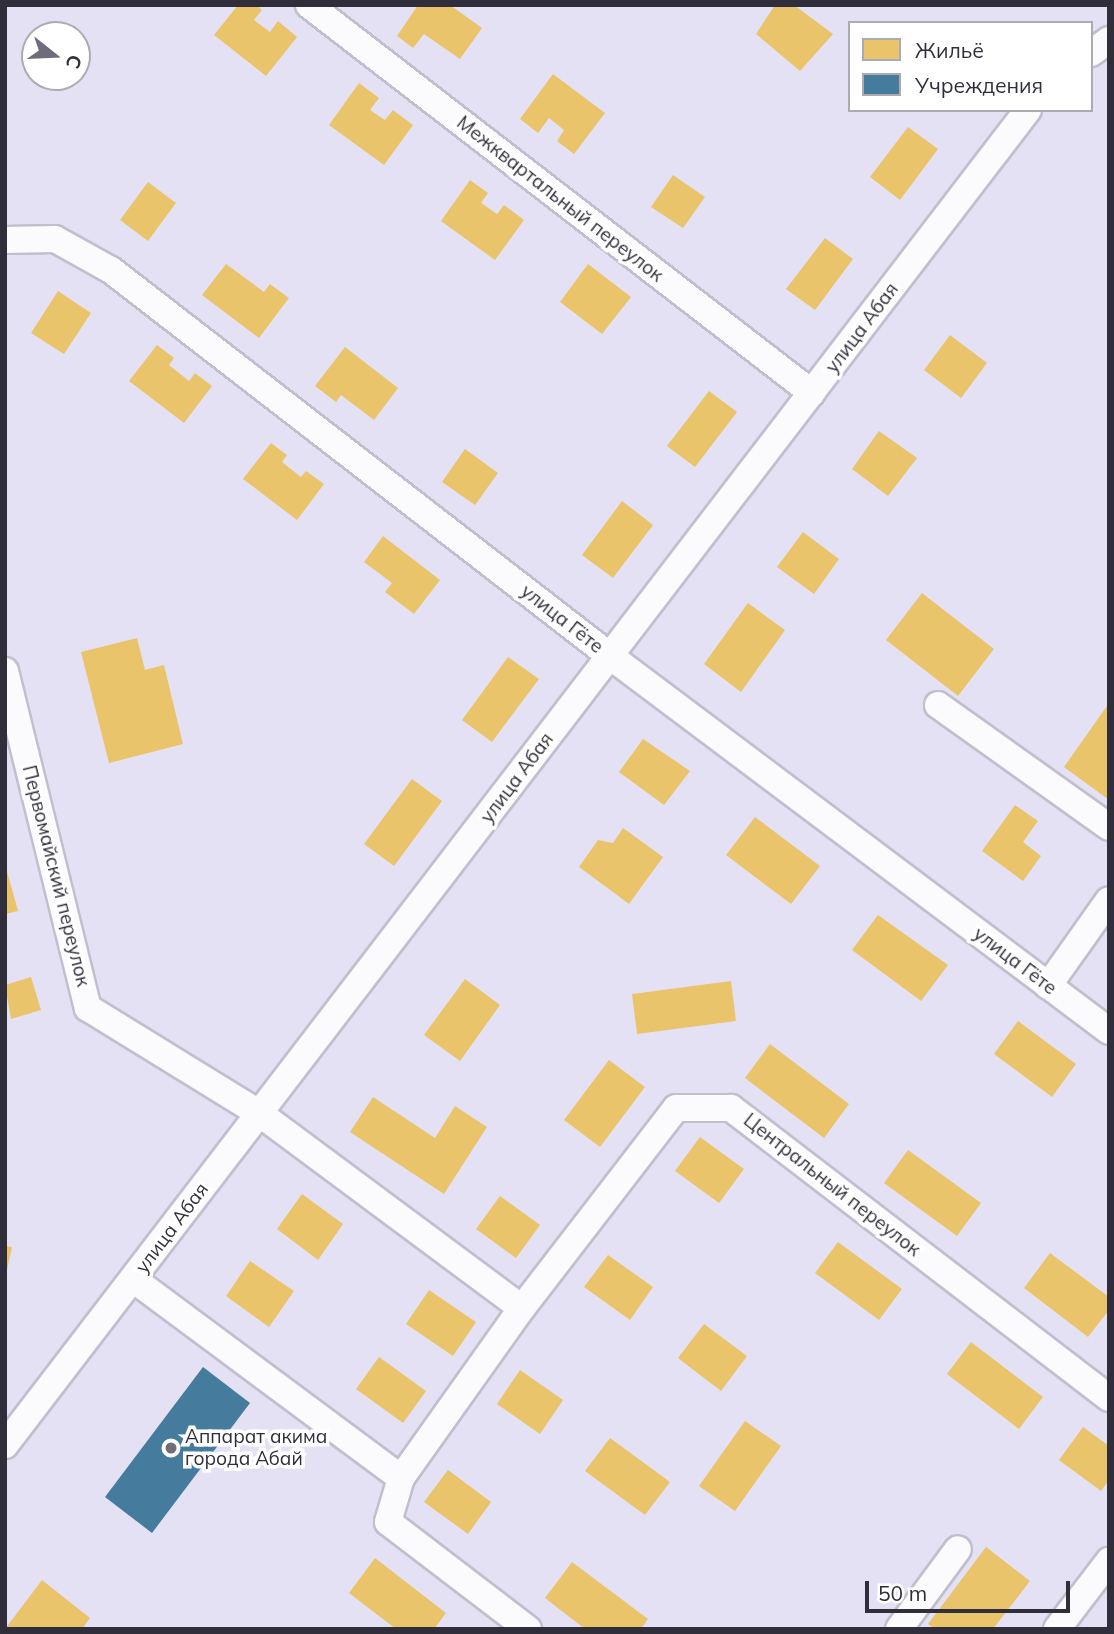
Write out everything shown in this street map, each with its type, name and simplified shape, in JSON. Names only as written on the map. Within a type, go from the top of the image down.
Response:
[{"type":"street","name":"Межквартальный переулок","points":[[309,5],[812,393]]},
{"type":"street","points":[[1093,52],[1109,40]]},
{"type":"street","name":"улица Абая","points":[[5,1446],[1026,112]]},
{"type":"street","name":"улица Гёте","points":[[5,240],[55,239],[111,270],[610,656],[1109,1031]]},
{"type":"street","name":"Первомайский переулок","points":[[5,671],[89,1008],[259,1114],[522,1308]]},
{"type":"street","points":[[938,705],[1109,827]]},
{"type":"street","points":[[1048,986],[1109,900]]},
{"type":"street","name":"Центральный переулок","points":[[528,1629],[388,1522],[401,1478],[522,1308],[676,1108],[731,1108],[1109,1398]]},
{"type":"street","points":[[133,1279],[401,1478]]},
{"type":"street","points":[[899,1629],[958,1549]]},
{"type":"street","points":[[1057,1629],[1109,1561]]},
{"type":"building: Жильё","points":[[238,5],[257,5],[262,10],[254,20],[270,32],[278,21],[297,37],[266,76],[214,35]]},
{"type":"building: Жильё","points":[[418,5],[450,5],[482,28],[460,59],[424,34],[413,48],[397,36]]},
{"type":"building: Жильё","points":[[775,5],[794,5],[833,34],[800,71],[756,34]]},
{"type":"building: Жильё","points":[[553,74],[605,113],[574,154],[557,141],[564,130],[549,118],[538,133],[520,119]]},
{"type":"building: Жильё","points":[[359,83],[379,98],[370,110],[385,120],[393,110],[413,125],[384,165],[329,125]]},
{"type":"building: Жильё","points":[[908,127],[938,149],[900,200],[870,177]]},
{"type":"building: Жильё","points":[[673,175],[705,197],[683,228],[651,207]]},
{"type":"building: Жильё","points":[[470,180],[488,193],[481,203],[497,214],[504,205],[524,220],[495,260],[441,221]]},
{"type":"building: Жильё","points":[[148,182],[176,203],[148,241],[120,220]]},
{"type":"building: Жильё","points":[[825,238],[853,259],[815,310],[786,289]]},
{"type":"building: Жильё","points":[[226,264],[264,292],[270,284],[289,298],[259,338],[202,295]]},
{"type":"building: Жильё","points":[[588,264],[631,297],[602,334],[560,302]]},
{"type":"building: Жильё","points":[[58,291],[91,313],[64,354],[31,333]]},
{"type":"building: Жильё","points":[[950,335],[987,363],[961,398],[924,370]]},
{"type":"building: Жильё","points":[[157,345],[174,358],[169,365],[189,381],[195,373],[212,386],[184,423],[129,381]]},
{"type":"building: Жильё","points":[[345,347],[398,388],[374,420],[341,395],[336,402],[315,386]]},
{"type":"building: Жильё","points":[[709,391],[737,412],[695,467],[667,446]]},
{"type":"building: Жильё","points":[[879,431],[917,458],[888,496],[852,469]]},
{"type":"building: Жильё","points":[[271,443],[287,455],[282,462],[301,477],[306,471],[324,484],[297,520],[243,479]]},
{"type":"building: Жильё","points":[[465,449],[498,473],[475,505],[442,482]]},
{"type":"building: Жильё","points":[[622,501],[653,525],[613,578],[582,555]]},
{"type":"building: Жильё","points":[[803,532],[839,559],[814,594],[777,567]]},
{"type":"building: Жильё","points":[[383,536],[440,580],[414,614],[385,592],[392,583],[364,562]]},
{"type":"building: Жильё","points":[[922,593],[994,649],[958,696],[886,640]]},
{"type":"building: Жильё","points":[[748,603],[785,630],[741,692],[704,664]]},
{"type":"building: Жильё","points":[[137,638],[145,670],[164,665],[183,744],[109,763],[81,652]]},
{"type":"building: Жильё","points":[[508,657],[539,679],[492,742],[462,720]]},
{"type":"building: Жильё","points":[[1109,703],[1109,800],[1064,767]]},
{"type":"building: Жильё","points":[[643,739],[690,771],[664,805],[619,772]]},
{"type":"building: Жильё","points":[[412,779],[442,801],[394,866],[364,844]]},
{"type":"building: Жильё","points":[[1015,805],[1038,821],[1023,842],[1041,856],[1023,881],[982,851]]},
{"type":"building: Жильё","points":[[755,817],[820,866],[791,904],[726,855]]},
{"type":"building: Жильё","points":[[623,828],[663,857],[629,904],[579,867],[598,840],[613,843]]},
{"type":"building: Жильё","points":[[5,864],[18,911],[5,914]]},
{"type":"building: Жильё","points":[[878,915],[948,965],[921,1001],[852,950]]},
{"type":"building: Жильё","points":[[31,977],[41,1010],[11,1019],[5,985]]},
{"type":"building: Жильё","points":[[465,979],[500,1005],[460,1061],[424,1035]]},
{"type":"building: Жильё","points":[[731,981],[736,1021],[637,1034],[632,994]]},
{"type":"building: Жильё","points":[[1018,1021],[1076,1064],[1052,1097],[994,1054]]},
{"type":"building: Жильё","points":[[770,1044],[849,1104],[824,1138],[745,1078]]},
{"type":"building: Жильё","points":[[609,1060],[645,1087],[600,1147],[564,1120]]},
{"type":"building: Жильё","points":[[373,1097],[435,1138],[455,1106],[487,1127],[444,1194],[350,1132]]},
{"type":"building: Жильё","points":[[700,1137],[744,1169],[719,1203],[675,1171]]},
{"type":"building: Жильё","points":[[908,1150],[981,1203],[957,1236],[884,1183]]},
{"type":"building: Жильё","points":[[302,1194],[343,1224],[318,1260],[277,1229]]},
{"type":"building: Жильё","points":[[500,1196],[540,1225],[516,1258],[476,1229]]},
{"type":"building: Жильё","points":[[838,1242],[902,1289],[879,1320],[815,1273]]},
{"type":"building: Жильё","points":[[5,1246],[12,1247],[6,1274],[5,1274]]},
{"type":"building: Жильё","points":[[1050,1253],[1109,1297],[1109,1310],[1088,1337],[1024,1288]]},
{"type":"building: Жильё","points":[[608,1255],[653,1287],[630,1320],[584,1287]]},
{"type":"building: Жильё","points":[[250,1261],[294,1291],[269,1327],[226,1296]]},
{"type":"building: Жильё","points":[[429,1290],[476,1322],[453,1356],[406,1324]]},
{"type":"building: Жильё","points":[[704,1324],[747,1356],[721,1391],[678,1358]]},
{"type":"building: Жильё","points":[[971,1342],[1043,1397],[1019,1429],[947,1374]]},
{"type":"building: Жильё","points":[[379,1357],[426,1391],[403,1423],[356,1389]]},
{"type":"building: Жильё","points":[[520,1370],[563,1400],[540,1434],[497,1404]]},
{"type":"building: Жильё","points":[[745,1421],[781,1446],[735,1511],[699,1486]]},
{"type":"building: Жильё","points":[[1083,1427],[1109,1446],[1109,1480],[1101,1491],[1059,1460]]},
{"type":"building: Жильё","points":[[610,1438],[670,1482],[645,1515],[585,1471]]},
{"type":"building: Жильё","points":[[448,1470],[491,1502],[468,1534],[424,1502]]},
{"type":"building: Жильё","points":[[986,1547],[1030,1581],[993,1629],[935,1629],[928,1624]]},
{"type":"building: Жильё","points":[[375,1558],[446,1613],[434,1629],[396,1629],[349,1593]]},
{"type":"building: Жильё","points":[[572,1562],[648,1619],[641,1629],[585,1629],[545,1598]]},
{"type":"building: Жильё","points":[[42,1580],[90,1618],[82,1629],[5,1629]]},
{"type":"building: Учреждения","points":[[203,1367],[250,1403],[152,1533],[105,1497]]},
{"type":"place","name":"Аппарат акима города Абай","points":[[171,1448]]}]
